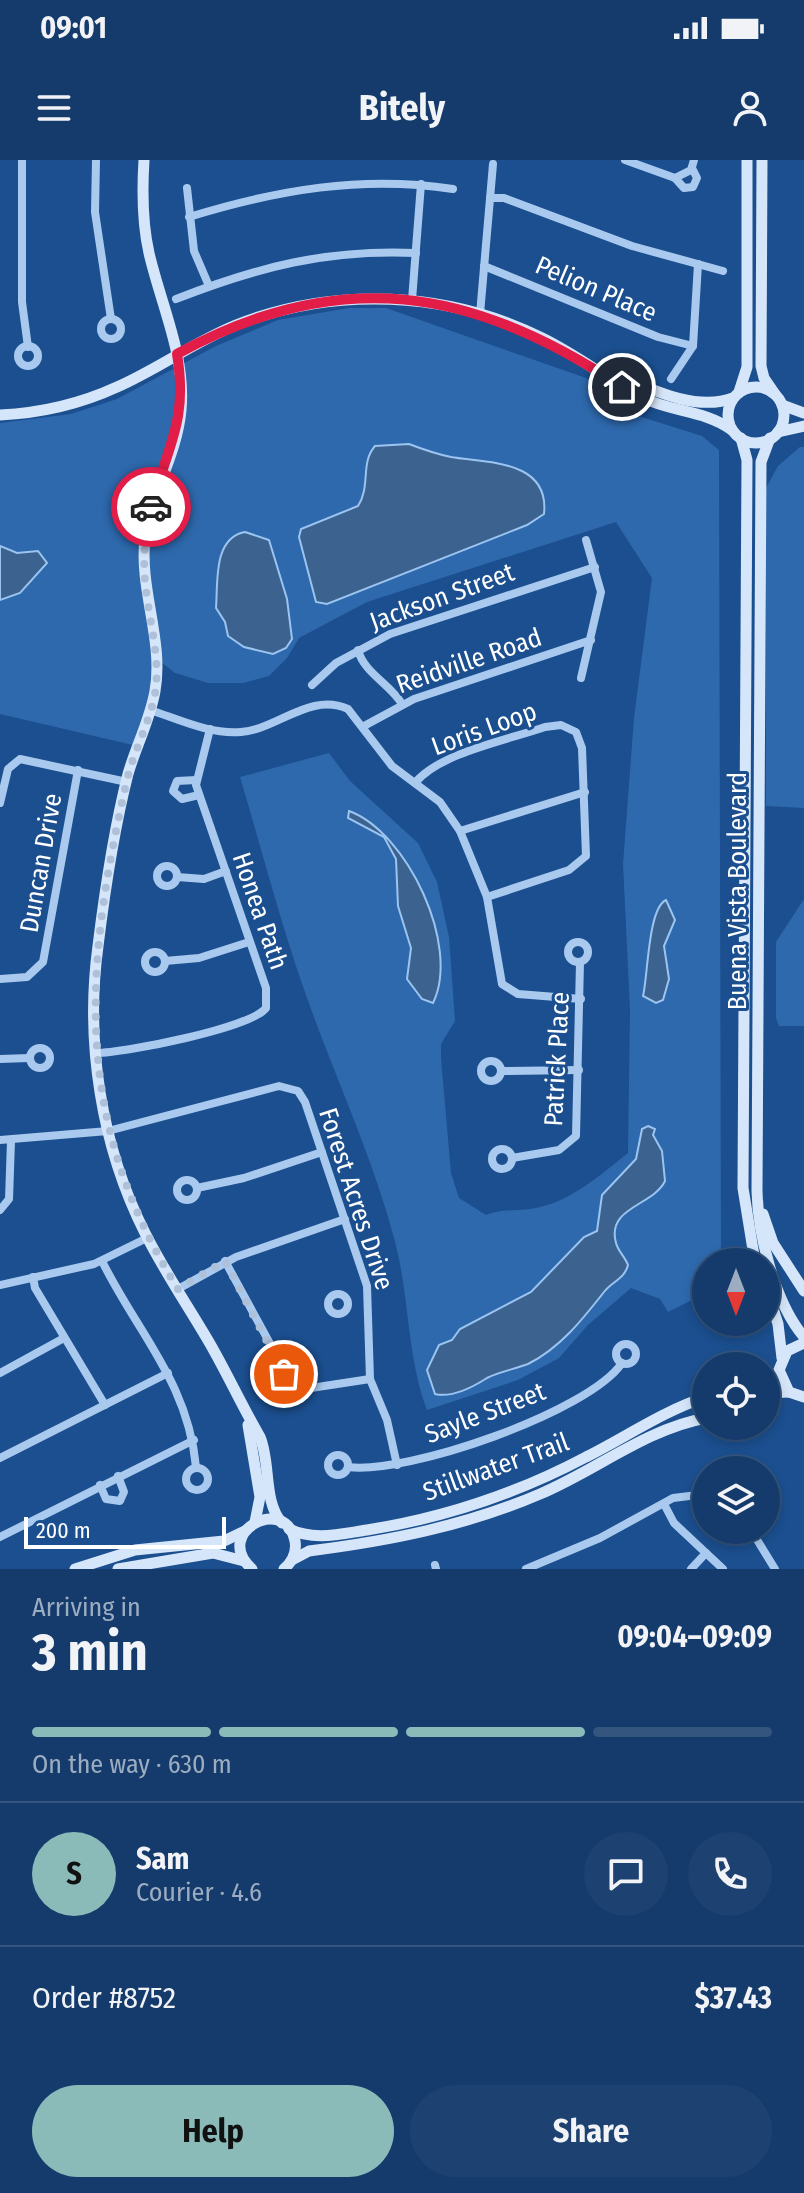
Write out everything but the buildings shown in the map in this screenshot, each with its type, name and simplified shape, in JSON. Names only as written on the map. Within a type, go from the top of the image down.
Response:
[{"type":"main road","points":[[75,1569],[135,1550],[224,1541],[245,1531],[255,1522],[260,1497],[260,1437],[147,1238],[120,1172],[108,1131],[96,1053],[97,956],[127,782],[155,689],[157,655],[145,589],[145,543],[155,493],[178,431],[182,394],[177,354],[149,251],[143,212],[144,160]]},
{"type":"main road","name":"Buena Vista Boulevard","points":[[747,160],[747,367],[727,413],[747,460],[743,1188],[753,1248]]},
{"type":"main road","points":[[762,160],[761,366],[764,378],[778,399]]},
{"type":"main road","points":[[0,415],[50,409],[99,395],[234,326],[298,307],[354,300],[412,300],[480,314],[538,336],[648,400],[715,419],[736,434],[755,442],[790,427],[804,426]]},
{"type":"main road","points":[[586,363],[687,400],[715,403],[757,387],[804,413]]},
{"type":"main road","name":"Buena Vista Boulevard","points":[[778,399],[783,421],[761,462],[758,1217],[763,1241],[791,1317],[804,1337]]},
{"type":"main road","points":[[758,1175],[763,1214],[773,1243],[804,1291]]},
{"type":"main road","points":[[779,1336],[780,1378],[799,1397]]},
{"type":"main road","points":[[781,1361],[794,1346],[804,1343]]},
{"type":"main road","name":"Stillwater Trail","points":[[255,1522],[268,1519],[301,1534],[325,1536],[397,1524],[476,1503],[554,1473],[661,1415],[692,1403]]},
{"type":"main road","name":"Stillwater Trail","points":[[286,1567],[309,1551],[438,1529],[510,1506],[596,1468],[659,1432],[692,1422]]},
{"type":"main road","points":[[261,1460],[273,1506],[296,1544],[286,1567]]},
{"type":"main road","points":[[245,1531],[240,1546],[248,1565]]},
{"type":"main road","points":[[118,1569],[213,1553],[248,1565]]},
{"type":"street","points":[[22,160],[22,302],[28,347]]},
{"type":"street","points":[[96,160],[95,212],[111,319]]},
{"type":"street","points":[[625,160],[675,178],[684,188],[693,187],[697,178],[693,164],[675,178]]},
{"type":"street","points":[[480,314],[493,164]]},
{"type":"street","points":[[189,217],[279,192],[357,182],[421,184],[453,189]]},
{"type":"street","points":[[412,300],[421,184]]},
{"type":"street","points":[[187,188],[194,251],[209,286]]},
{"type":"street","points":[[490,198],[504,198],[632,246],[723,271]]},
{"type":"street","points":[[176,299],[246,271],[321,255],[416,253]]},
{"type":"street","points":[[671,379],[693,346],[698,264]]},
{"type":"street","name":"Pelion Place","points":[[484,266],[658,337],[693,346]]},
{"type":"street","points":[[581,678],[601,592],[586,540]]},
{"type":"street","name":"Jackson Street","points":[[312,685],[358,650],[407,628],[595,567]]},
{"type":"street","name":"Reidville Road","points":[[364,726],[402,704],[591,640]]},
{"type":"street","points":[[358,650],[364,665],[402,704]]},
{"type":"street","points":[[150,710],[210,729],[242,732],[313,706],[332,703],[348,709],[392,766],[440,802],[460,831],[487,897],[502,984],[518,994],[581,999]]},
{"type":"street","name":"Loris Loop","points":[[415,783],[425,772],[448,760],[561,725],[576,732],[580,739],[585,792],[588,849],[583,862],[569,870],[487,897]]},
{"type":"street","name":"Honea Path","points":[[96,1053],[132,1050],[256,1017],[266,1008],[268,996],[199,795],[196,780],[210,729]]},
{"type":"street","points":[[0,803],[8,769],[20,759],[127,782]]},
{"type":"street","name":"Duncan Drive","points":[[0,979],[27,977],[43,962],[78,770]]},
{"type":"street","name":"Honea Path","points":[[196,780],[177,781],[173,791],[182,799],[199,795]]},
{"type":"street","points":[[460,831],[585,792]]},
{"type":"street","points":[[177,877],[204,879],[226,871]]},
{"type":"street","points":[[165,961],[199,958],[249,942]]},
{"type":"street","name":"Patrick Place","points":[[512,1158],[559,1150],[572,1142],[577,1129],[580,962]]},
{"type":"street","points":[[0,1059],[29,1058]]},
{"type":"street","points":[[501,1071],[579,1070]]},
{"type":"street","name":"Forest Acres Drive","points":[[0,1140],[108,1131],[285,1086],[302,1096],[345,1219],[369,1300],[370,1379],[387,1420],[397,1465]]},
{"type":"street","points":[[0,1210],[9,1199],[11,1141]]},
{"type":"street","points":[[197,1188],[244,1178],[322,1152]]},
{"type":"street","points":[[178,1289],[225,1261],[345,1219]]},
{"type":"street","points":[[0,1285],[102,1261],[147,1238]]},
{"type":"street","points":[[102,1261],[168,1373],[190,1419],[196,1467]]},
{"type":"street","points":[[225,1261],[292,1384],[311,1388],[370,1379]]},
{"type":"street","points":[[33,1277],[35,1288],[105,1405]]},
{"type":"street","points":[[348,1302],[369,1300]]},
{"type":"street","points":[[0,1373],[64,1338]]},
{"type":"street","name":"Sayle Street","points":[[348,1467],[372,1469],[397,1465],[466,1446],[529,1421],[610,1378],[622,1363]]},
{"type":"street","points":[[0,1458],[168,1373]]},
{"type":"street","points":[[0,1537],[194,1440]]},
{"type":"street","points":[[100,1485],[108,1500],[120,1501],[124,1492],[118,1476]]},
{"type":"street","points":[[526,1569],[600,1538],[684,1494],[692,1494]]},
{"type":"street","points":[[664,1504],[674,1523],[723,1569]]},
{"type":"street","points":[[760,1544],[775,1569]]},
{"type":"street","points":[[691,1569],[706,1553]]},
{"type":"shaded area","points":[[349,308],[386,308],[586,378],[613,392],[619,405],[629,413],[702,436],[719,450],[721,1248],[692,1248],[692,1300],[668,1312],[660,1299],[631,1288],[588,1325],[559,1358],[518,1380],[427,1410],[415,1368],[399,1260],[386,1209],[301,980],[240,777],[329,753],[350,781],[418,843],[437,882],[449,937],[455,1021],[441,1044],[441,1058],[451,1173],[459,1198],[486,1215],[544,1206],[570,1195],[628,1153],[630,1010],[623,864],[634,718],[652,578],[616,522],[367,602],[299,638],[287,658],[269,676],[243,683],[208,683],[175,673],[153,656],[149,699],[133,745],[0,714],[0,423],[71,414],[117,399],[216,346],[278,320]]},
{"type":"shaded area","points":[[409,444],[445,456],[497,463],[526,473],[537,483],[543,496],[544,514],[527,525],[327,604],[316,602],[299,537],[301,529],[358,506],[364,491],[368,460],[375,446]]},
{"type":"shaded area","points":[[804,447],[804,808],[766,806],[766,488],[778,466]]},
{"type":"shaded area","points":[[245,532],[269,540],[287,599],[292,639],[286,648],[273,654],[244,647],[228,636],[225,622],[216,608],[222,552],[235,536]]},
{"type":"shaded area","points":[[0,546],[17,553],[38,551],[47,563],[20,593],[0,600]]},
{"type":"shaded area","points":[[349,811],[370,823],[391,842],[423,894],[440,952],[440,979],[433,1003],[422,999],[407,979],[411,948],[398,906],[396,859],[384,837],[348,818]]},
{"type":"shaded area","points":[[804,899],[804,1026],[779,1026],[776,1018],[776,942]]},
{"type":"shaded area","points":[[666,900],[675,920],[664,946],[669,979],[663,1000],[656,1003],[643,996],[652,929],[660,906]]},
{"type":"shaded area","points":[[648,1126],[655,1129],[653,1135],[662,1151],[665,1181],[618,1222],[616,1243],[628,1265],[624,1274],[607,1288],[570,1332],[540,1357],[462,1391],[435,1394],[427,1370],[439,1345],[452,1340],[460,1329],[531,1292],[584,1237],[597,1231],[602,1195],[636,1159],[642,1129]]},
{"type":"way so far","points":[[151,507],[145,543],[144,579],[157,655],[155,689],[127,782],[98,944],[94,994],[101,1095],[112,1148],[131,1202],[143,1230],[178,1289],[225,1261],[284,1374]]},
{"type":"route","points":[[151,507],[178,431],[182,394],[177,354],[261,316],[340,300],[398,299],[454,307],[473,311],[538,336],[622,387]]}]
